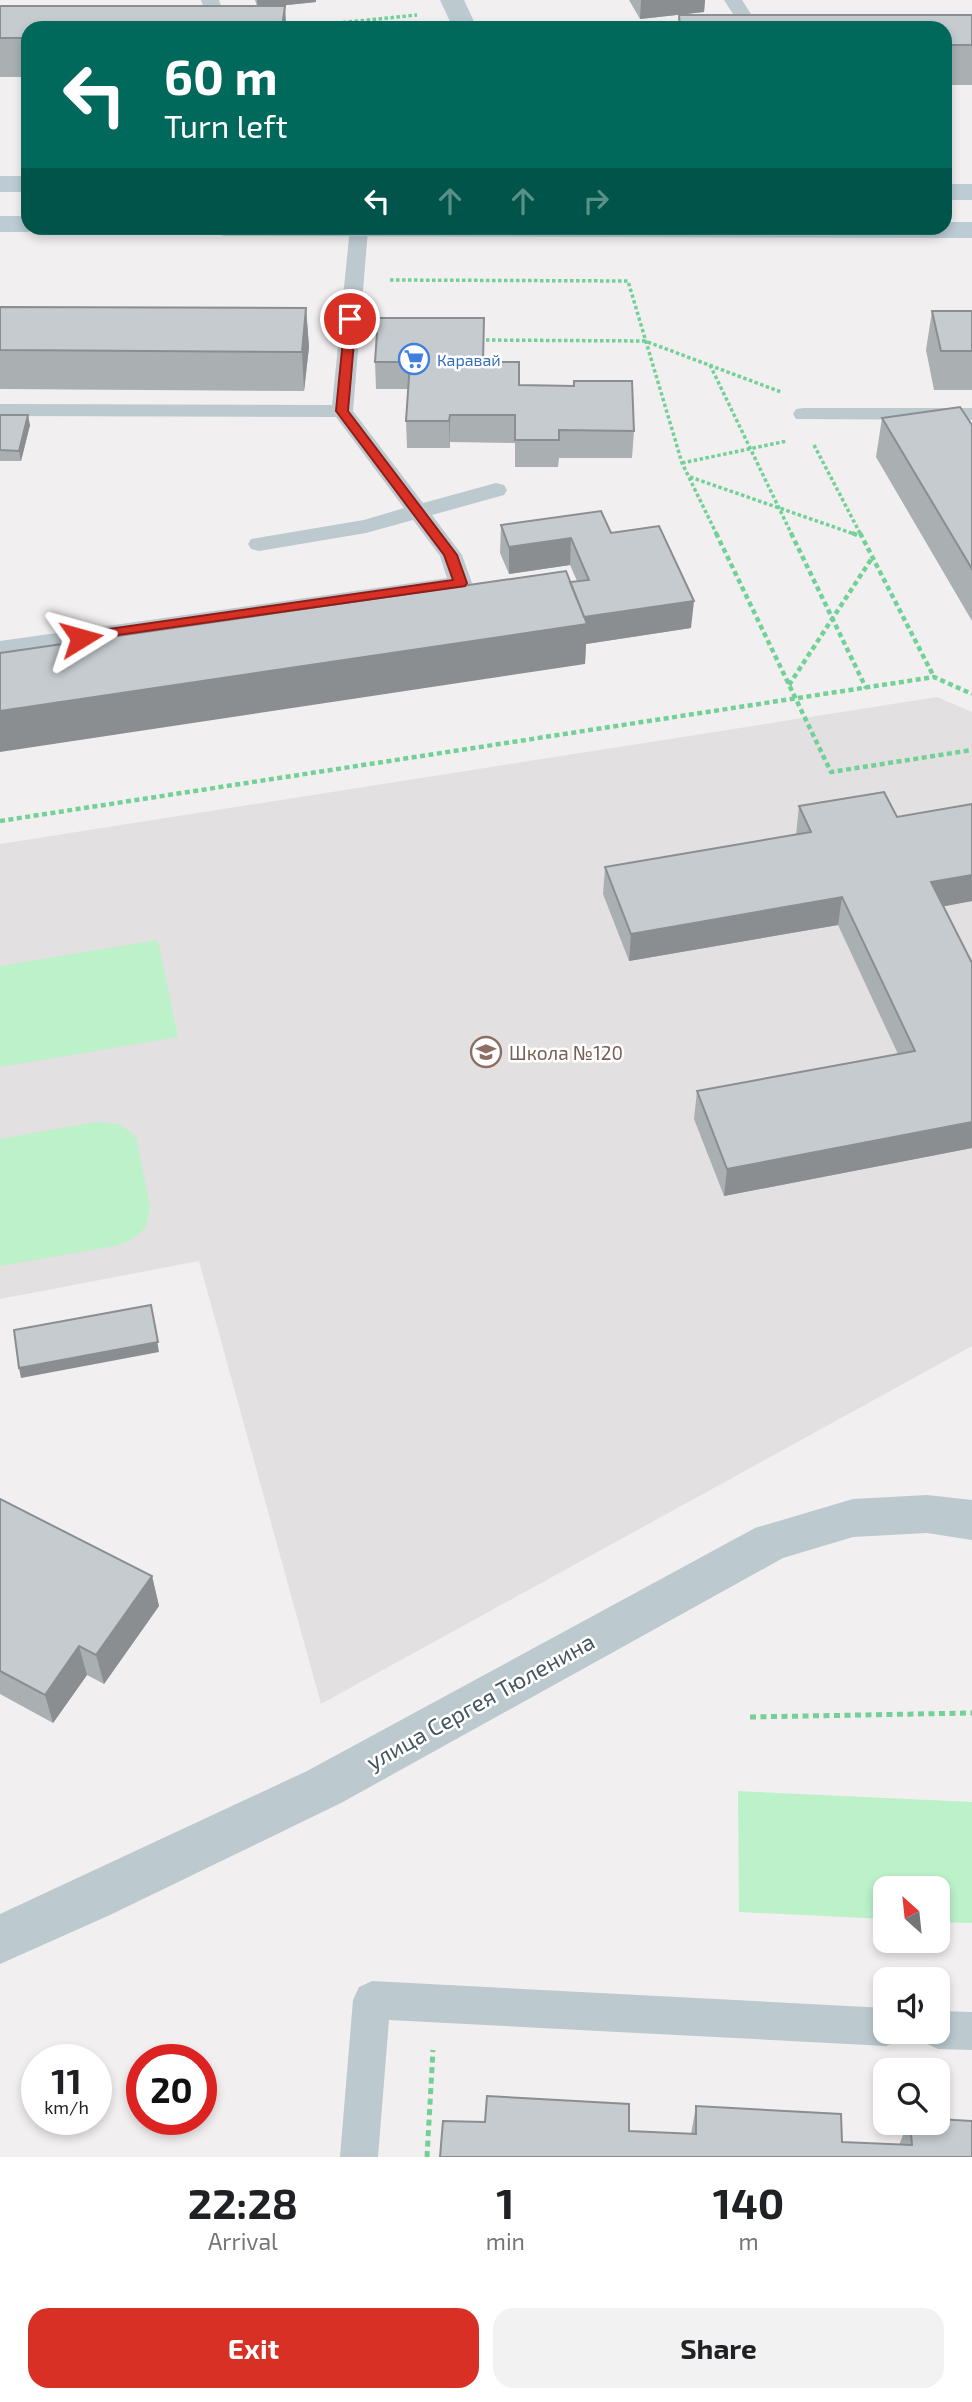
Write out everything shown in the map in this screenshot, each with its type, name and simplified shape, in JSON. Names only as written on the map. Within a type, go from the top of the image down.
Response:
[{"type":"main road","points":[[0,184],[21,184]]},
{"type":"main road","points":[[952,192],[972,192]]},
{"type":"main road","points":[[0,224],[21,225]]},
{"type":"main road","points":[[952,230],[972,230]]},
{"type":"street","points":[[452,0],[462,21]]},
{"type":"street","name":"улица Сергея Тюленина","points":[[0,1939],[324,1787],[771,1542],[853,1518],[927,1514],[972,1520]]},
{"type":"lane","points":[[210,0],[217,21]]},
{"type":"lane","points":[[733,0],[746,21]]},
{"type":"lane","points":[[0,649],[460,583],[451,555],[342,411],[358,235]]},
{"type":"lane","points":[[0,410],[342,411]]},
{"type":"lane","points":[[804,414],[972,414]]},
{"type":"lane","points":[[258,544],[366,526],[496,489]]},
{"type":"lane","points":[[359,2157],[372,2000],[873,2026]]},
{"type":"lane","points":[[950,2030],[972,2031]]},
{"type":"path","points":[[360,21],[420,15]]},
{"type":"path","points":[[354,280],[628,281],[682,463],[831,772],[972,750]]},
{"type":"path","points":[[470,340],[645,341],[786,394]]},
{"type":"path","points":[[710,365],[866,688]]},
{"type":"path","points":[[810,436],[934,677]]},
{"type":"path","points":[[682,463],[798,439]]},
{"type":"path","points":[[689,477],[862,536]]},
{"type":"path","points":[[789,685],[873,558]]},
{"type":"path","points":[[0,821],[934,677],[972,694]]},
{"type":"path","points":[[750,1717],[972,1713]]},
{"type":"path","points":[[426,2157],[437,2004]]},
{"type":"shaded area","name":"Школа №120","points":[[937,697],[972,712],[972,1346],[321,1704],[199,1261],[0,1299],[0,844]]},
{"type":"green space","points":[[158,940],[178,1037],[0,1067],[0,966]]},
{"type":"green space","points":[[95,1122],[119,1124],[136,1136],[150,1207],[146,1227],[127,1242],[115,1246],[0,1266],[0,1139]]},
{"type":"green space","points":[[738,1791],[972,1802],[972,1923],[950,1922],[950,1876],[873,1876],[873,1918],[739,1912]]},
{"type":"building","points":[[0,6],[285,6],[283,21],[21,21],[21,38],[0,38]]},
{"type":"building","points":[[679,15],[972,15],[972,45],[952,45],[952,21],[679,21]]},
{"type":"building","points":[[0,307],[306,308],[302,352],[0,350]]},
{"type":"building","points":[[932,311],[972,311],[972,351],[941,351]]},
{"type":"building","points":[[378,318],[484,318],[483,362],[519,362],[519,385],[574,386],[574,381],[632,381],[634,431],[559,430],[559,440],[515,440],[515,415],[450,415],[449,421],[406,421],[410,362],[375,362]]},
{"type":"building","points":[[960,407],[972,425],[972,569],[882,418]]},
{"type":"building","points":[[0,415],[28,415],[19,451],[0,450]]},
{"type":"building","points":[[601,511],[611,533],[659,526],[694,601],[584,617],[570,582],[589,580],[571,538],[509,547],[501,525]]},
{"type":"building","points":[[566,571],[587,624],[0,711],[0,653]]},
{"type":"building","points":[[884,792],[897,817],[972,804],[972,875],[931,882],[972,963],[972,1122],[727,1169],[697,1091],[915,1051],[842,897],[631,934],[605,867],[811,832],[799,806]]},
{"type":"building","points":[[151,1305],[158,1342],[19,1368],[14,1330]]},
{"type":"building","points":[[0,1499],[152,1576],[96,1655],[79,1646],[45,1695],[0,1671]]},
{"type":"building","points":[[487,2096],[629,2104],[629,2131],[696,2134],[696,2106],[841,2114],[842,2142],[912,2145],[911,2135],[950,2135],[950,2120],[972,2121],[972,2157],[440,2157],[443,2121],[485,2122]]},
{"type":"place","name":"Каравай","points":[[414,359]]},
{"type":"place","name":"Школа №120","points":[[486,1052]]},
{"type":"route","points":[[81,638],[460,583],[451,555],[342,411],[350,319]]}]
